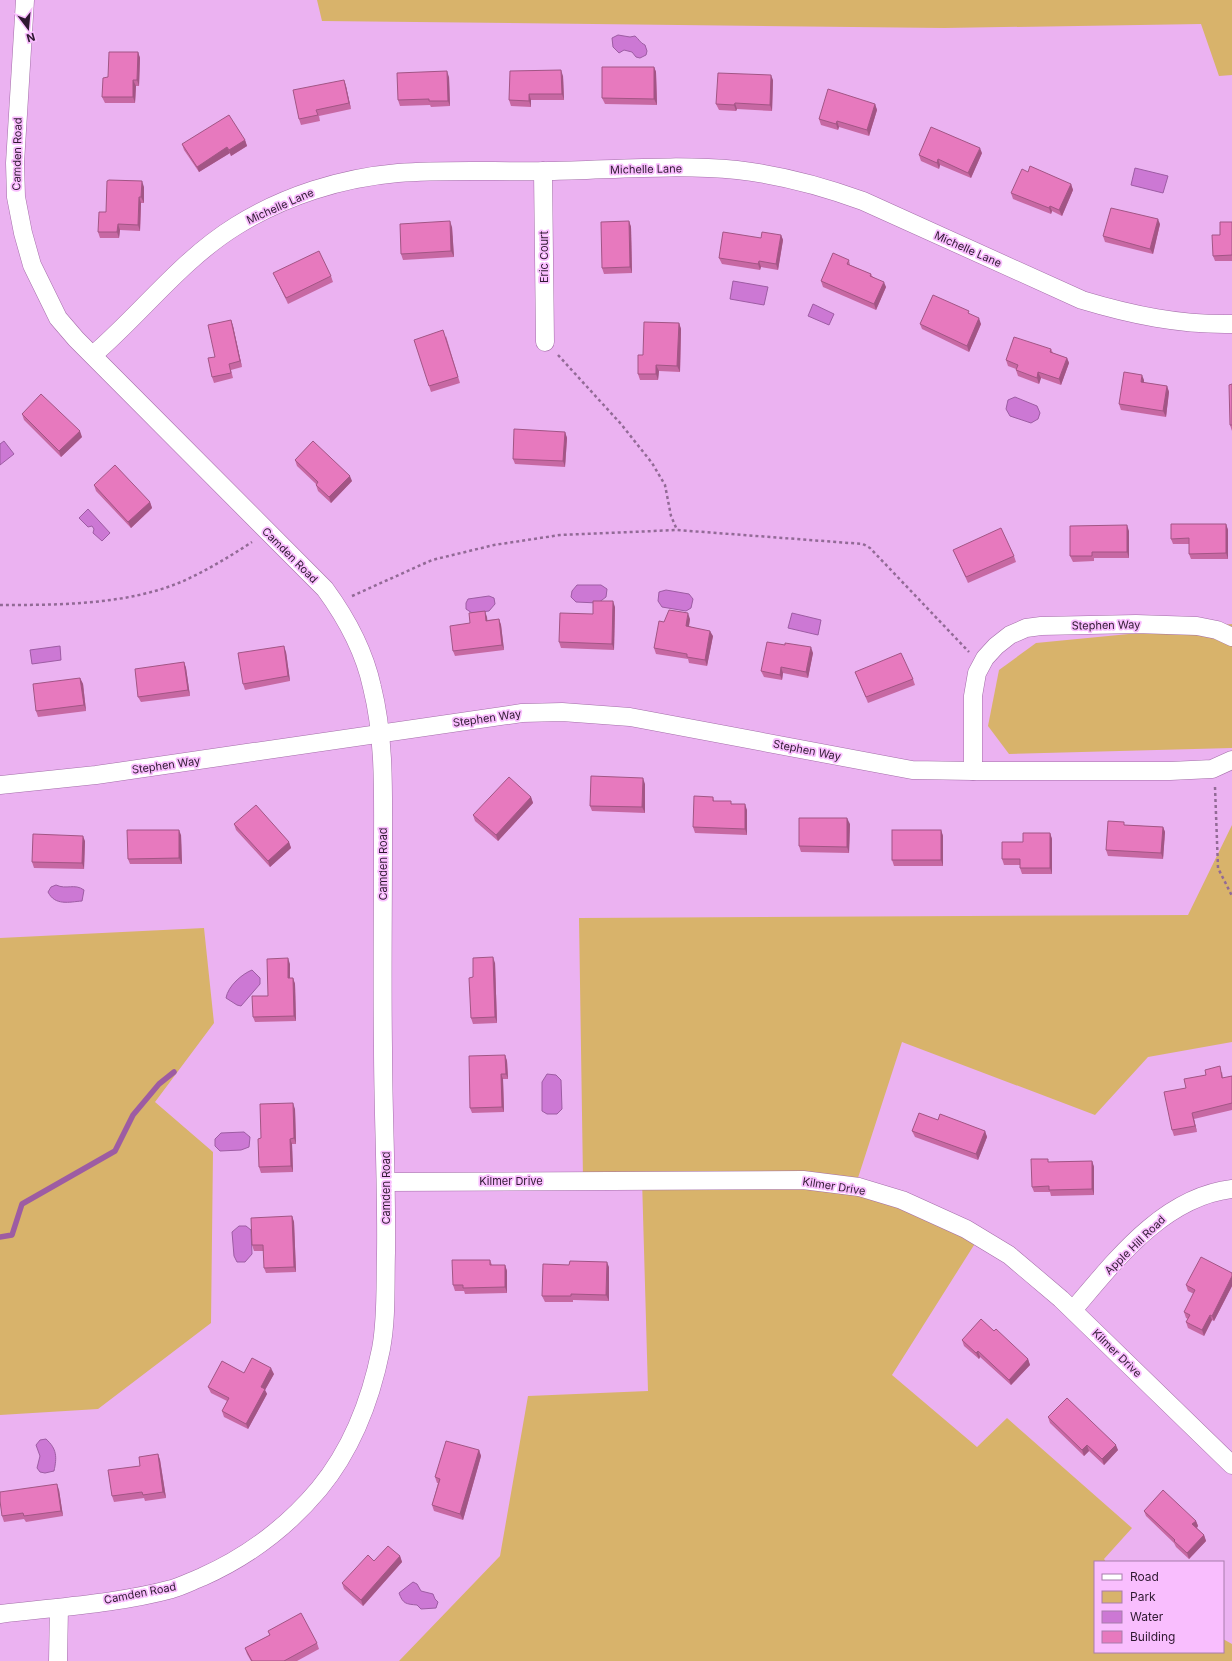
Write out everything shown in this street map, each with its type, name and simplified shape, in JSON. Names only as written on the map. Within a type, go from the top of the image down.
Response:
[{"type":"street","name":"Camden Road","points":[[0,1614],[59,1608],[137,1596],[174,1588],[220,1568],[260,1545],[295,1515],[320,1487],[343,1454],[360,1421],[372,1385],[381,1348],[385,1314],[386,1182],[382,1050],[383,770],[373,689],[363,652],[336,604],[325,589],[58,318],[32,265],[23,233],[8,162],[25,0]]},
{"type":"street","name":"Michelle Lane","points":[[93,355],[114,337],[196,255],[236,226],[279,204],[321,188],[357,179],[397,173],[686,168],[737,170],[786,178],[827,188],[863,202],[1082,300],[1159,320],[1232,324]]},
{"type":"street","name":"Eric Court","points":[[543,171],[544,342]]},
{"type":"street","name":"Stephen Way","points":[[973,772],[973,696],[977,673],[981,665],[996,646],[1010,635],[1026,628],[1042,626],[1197,626],[1217,630],[1232,637]]},
{"type":"street","name":"Stephen Way","points":[[0,785],[96,775],[522,713],[562,712],[630,717],[912,770],[973,772],[1170,772],[1212,769],[1232,760]]},
{"type":"street","name":"Kilmer Drive","points":[[386,1182],[803,1180],[859,1188],[902,1200],[966,1229],[1008,1255],[1073,1310],[1232,1465]]},
{"type":"street","name":"Apple Hill Road","points":[[1073,1310],[1141,1236],[1170,1211],[1199,1197],[1232,1189]]},
{"type":"street","points":[[58,1661],[59,1608]]},
{"type":"path","points":[[544,342],[579,377],[652,463],[665,485],[671,516],[677,530]]},
{"type":"path","points":[[336,604],[432,560],[464,551],[560,535],[677,530],[863,544],[870,548],[981,665]]},
{"type":"path","points":[[0,605],[78,603],[125,598],[186,580],[218,564],[268,532]]},
{"type":"path","points":[[1212,769],[1217,804],[1218,868],[1232,896]]},
{"type":"green space","points":[[317,0],[1232,0],[1232,75],[1219,76],[1201,24],[944,28],[322,21]]},
{"type":"green space","points":[[1232,624],[1232,748],[1009,754],[988,726],[999,670],[1036,643]]},
{"type":"green space","points":[[1232,825],[1232,1042],[1148,1057],[1095,1115],[902,1042],[856,1184],[981,1234],[892,1375],[977,1447],[1007,1418],[1132,1528],[1104,1559],[1105,1561],[1094,1561],[1094,1653],[1224,1653],[1224,1640],[1232,1644],[1232,1661],[399,1661],[500,1556],[528,1396],[648,1391],[642,1179],[583,1179],[579,918],[1188,915]]},
{"type":"green space","points":[[204,928],[214,1023],[155,1102],[213,1152],[211,1323],[98,1409],[0,1415],[0,938]]},
{"type":"water","points":[[618,35],[630,37],[635,36],[645,45],[647,51],[646,55],[640,58],[636,57],[632,52],[624,50],[619,53],[613,47],[612,38]]},
{"type":"water","points":[[1135,168],[1168,176],[1163,193],[1131,185]]},
{"type":"water","points":[[733,281],[768,287],[764,305],[730,299]]},
{"type":"water","points":[[813,304],[834,314],[829,325],[808,316]]},
{"type":"water","points":[[1015,397],[1037,406],[1040,413],[1038,419],[1031,423],[1010,416],[1006,409],[1008,400]]},
{"type":"water","points":[[4,441],[14,454],[0,465],[0,444]]},
{"type":"water","points":[[88,509],[110,533],[102,541],[93,533],[94,529],[92,526],[88,527],[79,518]]},
{"type":"water","points":[[577,585],[601,585],[607,589],[606,597],[598,603],[576,602],[571,597],[572,591]]},
{"type":"water","points":[[666,590],[689,594],[693,599],[691,608],[686,611],[662,607],[658,601],[659,592]]},
{"type":"water","points":[[489,596],[494,598],[495,604],[489,611],[472,613],[466,609],[468,599]]},
{"type":"water","points":[[792,613],[821,620],[818,635],[788,628]]},
{"type":"water","points":[[60,646],[61,660],[32,664],[30,650]]},
{"type":"water","points":[[56,885],[64,887],[77,887],[84,890],[82,901],[63,902],[54,899],[48,892],[51,887]]},
{"type":"water","points":[[252,970],[260,978],[260,984],[241,1006],[226,998],[232,985],[244,974]]},
{"type":"water","points":[[547,1074],[556,1075],[561,1080],[562,1109],[557,1114],[547,1114],[542,1111],[542,1082]]},
{"type":"water","points":[[244,1132],[250,1137],[249,1147],[241,1150],[220,1151],[215,1146],[215,1139],[221,1133]]},
{"type":"water","points":[[239,1226],[246,1226],[251,1230],[252,1254],[245,1262],[237,1262],[234,1256],[232,1232]]},
{"type":"water","points":[[46,1439],[54,1450],[56,1462],[54,1471],[45,1473],[40,1472],[37,1468],[40,1456],[36,1445],[40,1440]]},
{"type":"water","points":[[413,1582],[417,1584],[421,1591],[433,1594],[438,1602],[436,1608],[421,1609],[417,1605],[408,1604],[402,1599],[399,1593]]},
{"type":"building","points":[[109,52],[138,52],[137,80],[133,80],[133,97],[102,97],[103,78],[108,77]]},
{"type":"building","points":[[602,67],[654,67],[654,99],[602,98]]},
{"type":"building","points":[[561,70],[562,94],[529,94],[529,101],[509,100],[510,71]]},
{"type":"building","points":[[447,71],[448,101],[429,101],[429,99],[398,100],[397,73]]},
{"type":"building","points":[[718,73],[771,75],[770,105],[735,103],[734,105],[716,104]]},
{"type":"building","points":[[344,80],[349,103],[316,110],[318,115],[299,119],[293,90]]},
{"type":"building","points":[[828,89],[875,104],[867,130],[837,121],[836,124],[819,119]]},
{"type":"building","points":[[229,115],[245,140],[229,150],[227,147],[197,167],[182,144]]},
{"type":"building","points":[[931,127],[980,148],[968,173],[938,159],[937,163],[919,155]]},
{"type":"building","points":[[1030,166],[1071,184],[1059,210],[1050,206],[1049,208],[1011,193],[1022,169],[1028,172]]},
{"type":"building","points":[[107,181],[142,181],[141,197],[139,197],[138,225],[118,224],[117,232],[98,232],[99,212],[106,212]]},
{"type":"building","points":[[1111,208],[1158,219],[1150,249],[1103,236]]},
{"type":"building","points":[[450,221],[451,251],[401,254],[400,224]]},
{"type":"building","points":[[629,221],[630,267],[602,268],[601,222]]},
{"type":"building","points":[[1220,222],[1232,222],[1232,255],[1213,256],[1212,235],[1220,235]]},
{"type":"building","points":[[723,232],[761,238],[762,232],[781,235],[776,264],[759,261],[758,264],[719,258]]},
{"type":"building","points":[[319,251],[331,276],[286,298],[273,273]]},
{"type":"building","points":[[833,253],[849,260],[847,264],[871,274],[870,276],[884,282],[874,304],[821,281]]},
{"type":"building","points":[[933,295],[969,311],[968,313],[979,318],[967,346],[920,324]]},
{"type":"building","points":[[231,320],[240,361],[229,364],[231,373],[212,377],[208,358],[215,357],[208,325]]},
{"type":"building","points":[[644,322],[679,323],[677,366],[656,365],[656,374],[638,374],[638,355],[643,355]]},
{"type":"building","points":[[443,330],[458,377],[429,386],[414,340]]},
{"type":"building","points":[[1014,337],[1051,349],[1050,352],[1067,358],[1059,379],[1038,372],[1037,378],[1016,370],[1018,365],[1006,360]]},
{"type":"building","points":[[1124,372],[1142,375],[1141,382],[1167,386],[1163,411],[1119,404]]},
{"type":"building","points":[[1232,384],[1232,425],[1230,425],[1229,385]]},
{"type":"building","points":[[41,394],[80,431],[59,451],[22,414]]},
{"type":"building","points":[[514,429],[565,432],[563,461],[513,459]]},
{"type":"building","points":[[313,441],[350,476],[329,497],[316,485],[318,482],[295,460]]},
{"type":"building","points":[[115,465],[150,502],[128,522],[94,485]]},
{"type":"building","points":[[1171,524],[1226,524],[1226,553],[1189,554],[1189,538],[1171,539]]},
{"type":"building","points":[[1127,525],[1127,552],[1092,552],[1092,556],[1070,556],[1070,526]]},
{"type":"building","points":[[1001,528],[1014,556],[966,577],[953,550]]},
{"type":"building","points":[[593,601],[613,601],[612,644],[559,642],[560,613],[593,614]]},
{"type":"building","points":[[669,610],[688,613],[686,626],[710,631],[705,660],[687,657],[687,654],[654,648],[659,621],[664,622]]},
{"type":"building","points":[[485,611],[486,621],[499,619],[502,645],[453,651],[450,626],[470,623],[469,613]]},
{"type":"building","points":[[767,642],[811,647],[806,672],[781,667],[780,675],[761,671]]},
{"type":"building","points":[[284,646],[288,676],[243,684],[238,653]]},
{"type":"building","points":[[901,653],[913,679],[866,697],[855,672]]},
{"type":"building","points":[[184,662],[188,690],[138,697],[135,669]]},
{"type":"building","points":[[80,678],[84,705],[36,711],[33,684]]},
{"type":"building","points":[[591,776],[643,778],[642,807],[590,806]]},
{"type":"building","points":[[509,777],[531,797],[496,835],[473,815]]},
{"type":"building","points":[[694,796],[713,797],[713,801],[731,801],[731,804],[745,804],[745,829],[693,827]]},
{"type":"building","points":[[256,805],[289,842],[268,861],[234,824]]},
{"type":"building","points":[[799,818],[847,818],[847,847],[799,846]]},
{"type":"building","points":[[1108,821],[1124,822],[1124,825],[1163,827],[1161,853],[1106,850]]},
{"type":"building","points":[[127,830],[179,830],[179,858],[128,859]]},
{"type":"building","points":[[892,830],[941,830],[941,860],[892,860]]},
{"type":"building","points":[[1023,833],[1050,833],[1050,868],[1020,868],[1020,859],[1002,859],[1002,842],[1023,842]]},
{"type":"building","points":[[33,834],[83,836],[82,863],[32,862]]},
{"type":"building","points":[[493,957],[495,1017],[471,1018],[469,978],[473,977],[473,958]]},
{"type":"building","points":[[288,958],[288,978],[293,978],[294,1016],[253,1017],[252,996],[268,996],[267,959]]},
{"type":"building","points":[[505,1055],[506,1074],[501,1074],[502,1107],[470,1108],[469,1056]]},
{"type":"building","points":[[1220,1066],[1222,1078],[1232,1076],[1232,1103],[1192,1113],[1195,1126],[1172,1130],[1164,1092],[1186,1088],[1184,1079],[1206,1075],[1205,1070]]},
{"type":"building","points":[[293,1103],[294,1138],[290,1139],[291,1166],[259,1167],[258,1139],[261,1138],[260,1104]]},
{"type":"building","points":[[919,1113],[938,1120],[940,1114],[985,1131],[976,1154],[912,1131]]},
{"type":"building","points":[[1031,1159],[1048,1159],[1048,1162],[1092,1161],[1092,1189],[1049,1190],[1049,1186],[1032,1187]]},
{"type":"building","points":[[292,1216],[294,1267],[264,1268],[263,1245],[252,1245],[251,1218]]},
{"type":"building","points":[[1201,1257],[1232,1273],[1232,1276],[1212,1316],[1210,1315],[1202,1330],[1186,1322],[1190,1315],[1184,1312],[1195,1290],[1186,1285]]},
{"type":"building","points":[[452,1260],[490,1260],[490,1265],[505,1265],[505,1287],[463,1288],[463,1285],[453,1285]]},
{"type":"building","points":[[570,1261],[607,1262],[606,1295],[571,1294],[571,1296],[542,1296],[543,1264],[569,1265]]},
{"type":"building","points":[[981,1319],[994,1331],[996,1329],[1028,1359],[1009,1380],[978,1351],[976,1353],[962,1340]]},
{"type":"building","points":[[252,1358],[271,1368],[261,1387],[265,1389],[246,1424],[222,1411],[229,1398],[208,1387],[222,1361],[244,1373]]},
{"type":"building","points":[[1067,1398],[1116,1445],[1102,1459],[1087,1445],[1082,1450],[1048,1417]]},
{"type":"building","points":[[446,1441],[479,1450],[460,1514],[432,1505],[440,1479],[435,1477]]},
{"type":"building","points":[[158,1454],[163,1492],[143,1495],[142,1492],[112,1496],[108,1470],[140,1466],[139,1457]]},
{"type":"building","points":[[57,1484],[61,1511],[24,1516],[23,1513],[2,1516],[0,1492]]},
{"type":"building","points":[[1163,1490],[1196,1521],[1192,1524],[1204,1535],[1187,1553],[1144,1511]]},
{"type":"building","points":[[388,1546],[400,1556],[361,1600],[342,1583],[368,1555],[374,1561]]},
{"type":"building","points":[[301,1613],[317,1643],[284,1661],[252,1661],[245,1648],[270,1635],[268,1631]]},
{"type":"waterway","points":[[0,1237],[12,1235],[22,1204],[115,1151],[133,1115],[159,1084],[174,1072]]}]
